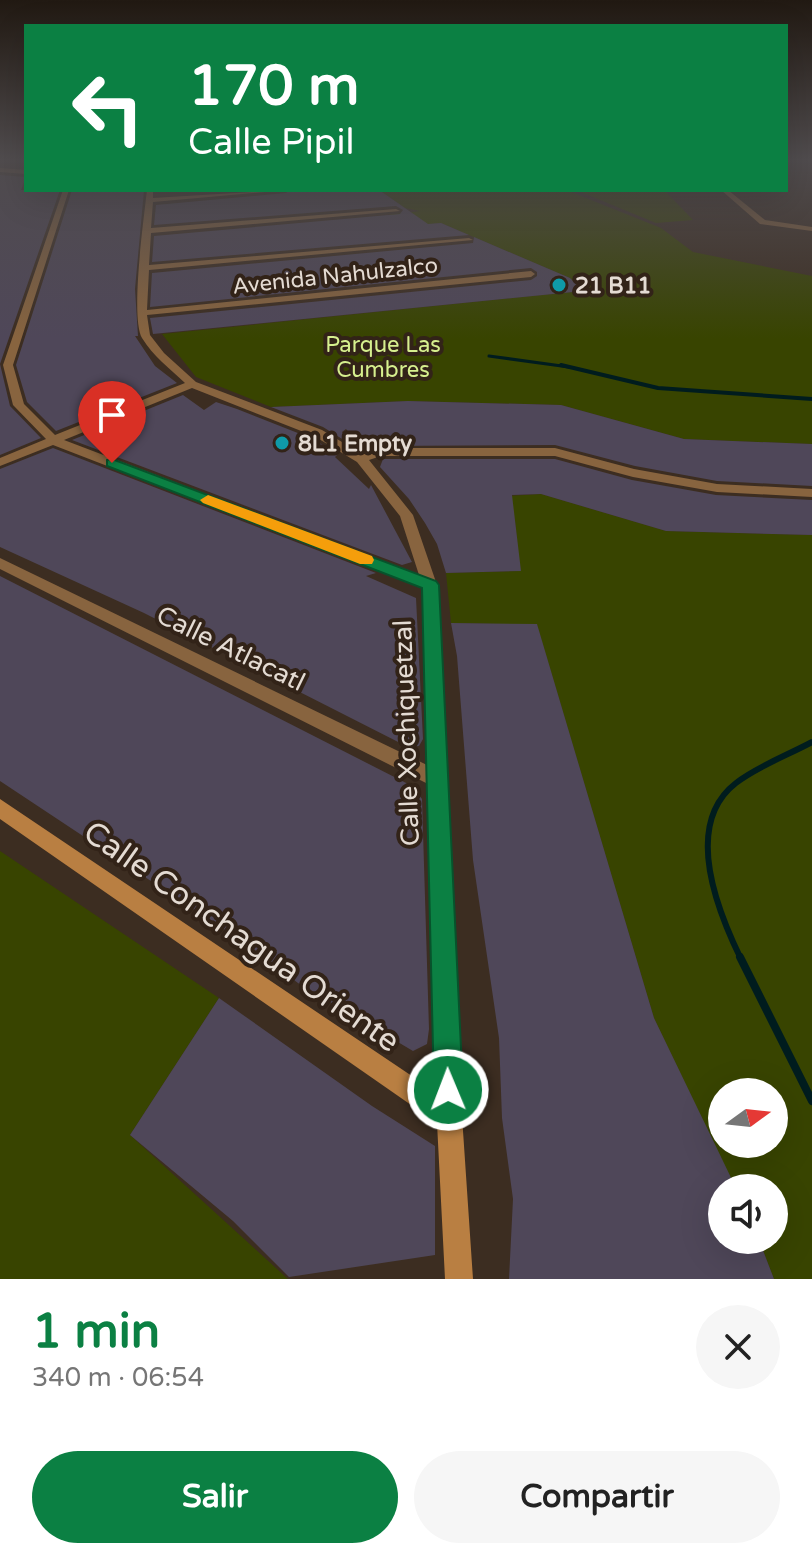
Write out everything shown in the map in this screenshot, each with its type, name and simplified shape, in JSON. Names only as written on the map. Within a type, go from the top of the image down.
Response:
[{"type":"main road","name":"Calle Conchagua Oriente","points":[[0,808],[449,1116]]},
{"type":"main road","name":"Calle Xochiquetzal","points":[[449,1116],[459,1279]]},
{"type":"street","points":[[56,220],[8,365],[19,405],[54,441],[430,585]]},
{"type":"street","name":"Calle Xochiquetzal","points":[[149,220],[142,313],[145,335],[160,355],[192,384],[318,433],[361,459],[406,515],[430,585],[449,1116]]},
{"type":"street","points":[[148,231],[274,220]]},
{"type":"street","points":[[760,220],[812,229]]},
{"type":"street","points":[[145,268],[469,240]]},
{"type":"street","name":"Avenida Nahulzalco","points":[[142,313],[529,271]]},
{"type":"street","points":[[0,462],[192,384]]},
{"type":"street","points":[[361,459],[379,452],[555,452],[633,473],[717,488],[812,493]]},
{"type":"street","name":"Calle Atlacatl","points":[[0,563],[438,780]]},
{"type":"green space","name":"Parque Las Cumbres","points":[[391,220],[640,220],[661,228],[693,252],[812,276],[812,444],[684,439],[561,405],[408,401],[271,407],[196,377],[162,334],[582,291],[570,278],[441,223],[395,227]]},
{"type":"green space","points":[[648,220],[693,220],[656,223]]},
{"type":"green space","points":[[541,494],[666,531],[812,535],[812,1279],[774,1279],[764,1254],[788,1254],[788,1174],[728,1174],[721,1158],[788,1158],[788,1078],[708,1078],[708,1131],[654,1018],[537,625],[451,623],[446,573],[520,571],[515,521],[508,496]]},
{"type":"green space","points":[[0,851],[219,998],[130,1135],[288,1279],[0,1279]]},
{"type":"building","points":[[0,220],[50,220],[0,364]]},
{"type":"building","points":[[63,220],[141,220],[135,289],[138,336],[135,336],[155,366],[177,383],[56,431],[27,402],[16,365]]},
{"type":"building","points":[[155,220],[222,220],[154,225]]},
{"type":"building","points":[[336,220],[422,220],[428,224],[441,223],[469,235],[152,262],[154,236]]},
{"type":"building","points":[[474,237],[570,278],[583,291],[153,334],[150,318],[531,280],[537,276],[531,268],[150,307],[152,273],[473,243]]},
{"type":"building","points":[[0,364],[10,406],[41,438],[0,455]]},
{"type":"building","points":[[183,395],[204,410],[216,402],[313,439],[338,454],[335,457],[369,489],[371,485],[412,562],[402,565],[72,440]]},
{"type":"building","points":[[408,401],[561,405],[684,439],[812,444],[812,486],[717,481],[635,466],[555,445],[377,446],[357,442],[346,429],[342,432],[347,442],[323,427],[271,407]]},
{"type":"building","points":[[53,448],[376,573],[366,576],[416,598],[423,739],[419,746],[408,747],[144,613],[0,547],[0,469]]},
{"type":"building","points":[[383,459],[555,459],[632,480],[716,495],[812,500],[812,535],[666,531],[541,494],[512,495],[521,571],[446,573],[437,544],[425,523],[409,499],[380,467]]},
{"type":"building","points":[[0,576],[412,786],[422,799],[427,1044],[413,1051],[298,983],[252,948],[0,781]]},
{"type":"building","points":[[451,623],[537,624],[654,1018],[708,1130],[708,1158],[722,1158],[729,1174],[708,1174],[708,1254],[764,1254],[774,1279],[509,1279],[513,1199],[502,1118],[499,1038],[473,860],[457,656]]},
{"type":"building","points":[[219,998],[372,1106],[435,1146],[435,1255],[289,1277],[233,1221],[130,1135]]},
{"type":"waterway","points":[[489,356],[569,367]]},
{"type":"waterway","points":[[561,365],[658,388],[812,399]]},
{"type":"waterway","points":[[741,959],[715,893],[708,844],[711,821],[720,800],[736,783],[812,742]]},
{"type":"waterway","points":[[741,959],[812,1101]]},
{"type":"slow traffic","points":[[208,500],[366,560]]},
{"type":"place","name":"21 B11","points":[[559,285]]},
{"type":"place","name":"8L1 Empty","points":[[282,443]]},
{"type":"route","points":[[112,463],[430,585],[448,1090]]}]
